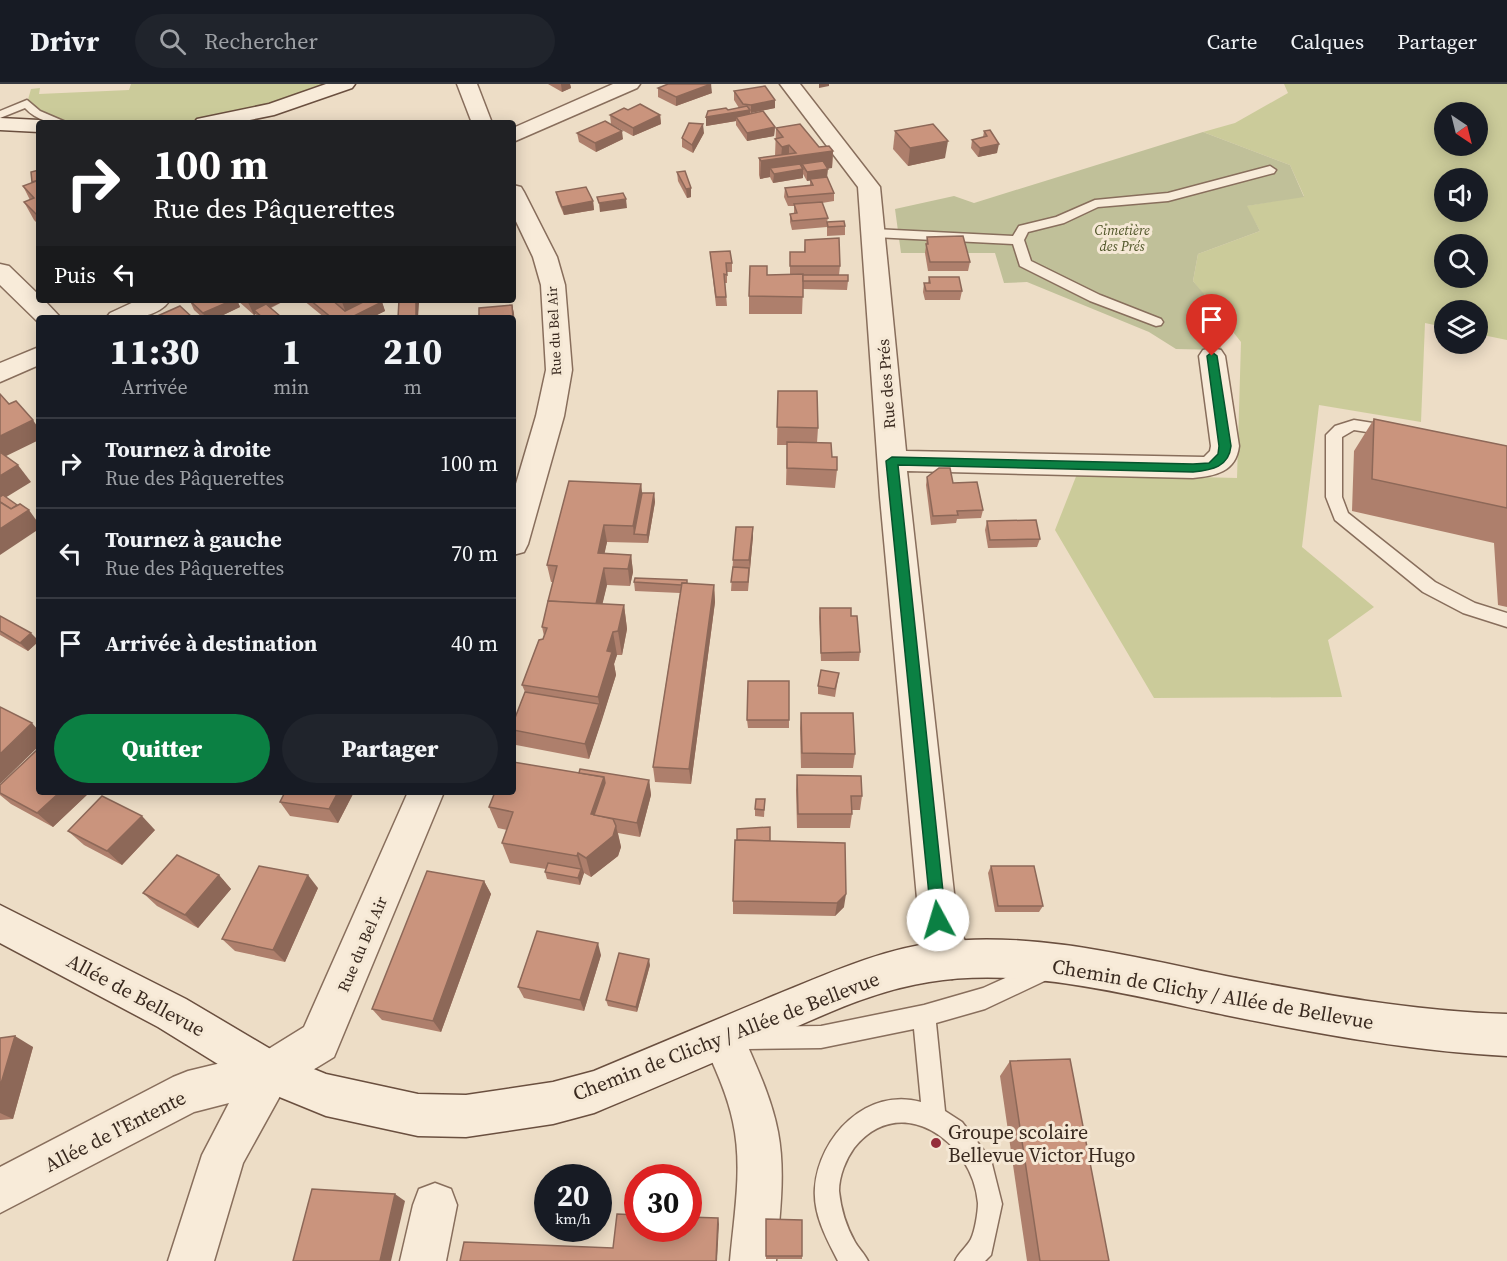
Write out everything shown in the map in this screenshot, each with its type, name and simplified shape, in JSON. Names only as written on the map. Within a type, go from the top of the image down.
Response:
[{"type":"street","points":[[219,120],[274,109],[345,84]]},
{"type":"street","points":[[467,84],[481,120]]},
{"type":"street","points":[[516,135],[630,84]]},
{"type":"street","name":"Rue des Prés","points":[[790,84],[869,187],[892,461],[938,920],[952,960]]},
{"type":"street","points":[[0,124],[36,126]]},
{"type":"street","name":"Rue du Bel Air","points":[[516,198],[545,257],[553,285],[559,370],[550,416],[516,534]]},
{"type":"street","points":[[0,271],[45,315]]},
{"type":"street","points":[[126,315],[152,303]]},
{"type":"street","points":[[892,461],[1193,468],[1212,466],[1224,455],[1225,446],[1212,356]]},
{"type":"street","points":[[0,374],[35,364]]},
{"type":"street","name":"Rue du Bel Air","points":[[270,1072],[319,1042],[425,795]]},
{"type":"street","name":"Allée de Bellevue","points":[[0,923],[172,1013],[270,1072]]},
{"type":"street","name":"Chemin de Clichy / Allée de Bellevue","points":[[270,1072],[326,1095],[417,1115],[466,1116],[543,1105],[594,1092],[852,983],[952,960],[1006,960],[1099,971],[1264,1004],[1416,1029],[1507,1035]]},
{"type":"street","points":[[723,1039],[747,1097],[757,1135],[759,1179],[753,1261]]},
{"type":"street","points":[[191,1261],[224,1155],[270,1072]]},
{"type":"street","name":"Allée de l'Entente","points":[[0,1191],[188,1092],[270,1072]]},
{"type":"street","points":[[423,1261],[435,1204]]},
{"type":"lane","points":[[27,103],[31,89]]},
{"type":"lane","points":[[0,115],[27,103]]},
{"type":"lane","points":[[27,103],[36,113],[54,120]]},
{"type":"lane","points":[[1156,322],[1095,298],[1025,263],[1018,240],[1023,228],[1060,220],[1095,204],[1168,196],[1270,170]]},
{"type":"lane","points":[[874,233],[1018,240]]},
{"type":"lane","points":[[1406,434],[1362,425],[1348,425],[1339,429],[1334,435],[1332,449],[1334,497],[1337,508],[1351,525],[1429,587],[1469,608],[1507,620]]},
{"type":"lane","points":[[723,1039],[821,1037],[924,1016],[985,998],[1054,965]]},
{"type":"lane","points":[[924,1016],[934,1118]]},
{"type":"lane","points":[[855,1261],[848,1254],[832,1224],[827,1188],[836,1152],[856,1127],[882,1113],[908,1110],[934,1118],[954,1130],[980,1164],[990,1204],[982,1246],[968,1261]]},
{"type":"green space","points":[[131,84],[345,84],[215,120],[54,120],[36,113],[27,103],[31,89],[40,88],[39,94],[129,90]]},
{"type":"green space","points":[[1284,84],[1507,84],[1507,340],[1488,336],[1488,300],[1434,300],[1434,325],[1425,323],[1421,422],[1319,405],[1302,547],[1374,607],[1328,640],[1342,697],[1154,698],[1055,530],[1077,474],[1237,478],[1241,342],[1193,281],[1198,254],[1260,231],[1246,206],[1304,196],[1290,165],[1203,132],[1235,123],[1288,93]]},
{"type":"green space","name":"Cimetière des Prés","points":[[1203,132],[1290,165],[1304,197],[1247,206],[1260,231],[1198,254],[1193,281],[1204,294],[1222,350],[1176,349],[1149,332],[1027,282],[1004,283],[995,253],[901,253],[895,209],[954,196],[974,203]]},
{"type":"building","points":[[668,84],[711,84],[676,97],[658,88]]},
{"type":"building","points":[[765,86],[775,100],[751,105],[743,104],[734,91]]},
{"type":"building","points":[[640,104],[660,115],[633,128],[610,115],[624,108],[628,110]]},
{"type":"building","points":[[747,106],[750,110],[706,117],[708,111]]},
{"type":"building","points":[[763,111],[775,127],[747,133],[736,117]]},
{"type":"building","points":[[605,121],[622,131],[595,143],[577,133]]},
{"type":"building","points":[[689,123],[703,124],[692,145],[682,138]]},
{"type":"building","points":[[800,124],[819,147],[829,146],[833,151],[761,161],[759,158],[796,153],[789,145],[782,147],[775,139],[783,137],[776,128]]},
{"type":"building","points":[[933,124],[948,141],[910,148],[895,131]]},
{"type":"building","points":[[990,130],[999,144],[980,148],[972,140],[987,136],[984,131]]},
{"type":"building","points":[[823,161],[828,169],[807,172],[802,164]]},
{"type":"building","points":[[800,164],[803,169],[774,174],[770,168]]},
{"type":"building","points":[[36,171],[36,181],[32,182],[31,172]]},
{"type":"building","points":[[685,171],[691,188],[686,189],[677,172]]},
{"type":"building","points":[[827,177],[834,193],[788,197],[785,188],[813,185],[810,179]]},
{"type":"building","points":[[36,181],[36,214],[24,202],[34,198],[23,186]]},
{"type":"building","points":[[586,187],[593,201],[562,207],[556,192]]},
{"type":"building","points":[[623,193],[626,199],[599,203],[597,197]]},
{"type":"building","points":[[822,202],[828,218],[792,221],[790,214],[797,213],[794,204]]},
{"type":"building","points":[[844,221],[845,226],[828,227],[827,222]]},
{"type":"building","points":[[963,236],[970,262],[930,262],[926,244],[928,244],[927,237]]},
{"type":"building","points":[[839,238],[840,266],[790,266],[790,252],[805,252],[805,240]]},
{"type":"building","points":[[730,251],[732,263],[726,263],[727,275],[724,274],[726,297],[716,297],[710,252]]},
{"type":"building","points":[[750,266],[767,266],[767,275],[803,274],[803,297],[749,296]]},
{"type":"building","points":[[803,275],[848,275],[848,281],[803,281]]},
{"type":"building","points":[[929,277],[959,277],[962,291],[926,291],[924,283],[930,283]]},
{"type":"building","points":[[192,303],[226,303],[203,313]]},
{"type":"building","points":[[314,303],[336,303],[345,311],[361,303],[380,303],[356,315],[328,315]]},
{"type":"building","points":[[399,303],[416,303],[416,315],[398,315]]},
{"type":"building","points":[[266,304],[279,315],[260,315],[254,310]]},
{"type":"building","points":[[512,305],[513,315],[479,315],[479,308]]},
{"type":"building","points":[[180,306],[190,315],[160,315]]},
{"type":"building","points":[[778,391],[817,391],[818,428],[777,427]]},
{"type":"building","points":[[0,394],[9,404],[16,401],[33,420],[0,436]]},
{"type":"building","points":[[1374,419],[1507,446],[1507,508],[1372,479]]},
{"type":"building","points":[[787,442],[831,443],[832,457],[837,457],[837,470],[787,468]]},
{"type":"building","points":[[0,452],[18,465],[0,476]]},
{"type":"building","points":[[939,468],[950,468],[953,483],[977,482],[983,510],[957,511],[958,515],[933,516],[927,477]]},
{"type":"building","points":[[569,481],[641,484],[633,526],[604,525],[598,553],[631,555],[628,569],[604,568],[596,604],[548,601],[557,566],[547,565]]},
{"type":"building","points":[[642,493],[654,493],[647,535],[634,534]]},
{"type":"building","points":[[3,495],[17,505],[11,509],[0,502],[0,497]]},
{"type":"building","points":[[0,502],[11,509],[20,504],[29,510],[0,529]]},
{"type":"building","points":[[1036,520],[1040,539],[990,540],[987,521]]},
{"type":"building","points":[[736,527],[753,527],[749,560],[733,560]]},
{"type":"building","points":[[733,567],[749,568],[748,582],[731,582]]},
{"type":"building","points":[[635,578],[687,580],[687,583],[681,585],[634,582]]},
{"type":"building","points":[[682,583],[714,585],[689,769],[653,767]]},
{"type":"building","points":[[548,601],[624,605],[618,631],[613,632],[607,651],[612,652],[598,697],[522,685],[539,640],[543,639],[547,628],[542,627]]},
{"type":"building","points":[[820,608],[851,608],[851,616],[857,616],[860,652],[821,653]]},
{"type":"building","points":[[0,616],[31,633],[20,643],[0,631]]},
{"type":"building","points":[[821,670],[839,673],[835,689],[818,686]]},
{"type":"building","points":[[748,681],[789,681],[789,720],[747,720]]},
{"type":"building","points":[[525,692],[599,704],[585,744],[516,731],[516,715]]},
{"type":"building","points":[[0,707],[32,723],[0,754]]},
{"type":"building","points":[[801,713],[853,713],[855,754],[802,753]]},
{"type":"building","points":[[36,751],[36,795],[57,795],[37,813],[0,793],[0,785]]},
{"type":"building","points":[[516,762],[604,777],[591,814],[613,819],[616,826],[613,836],[586,858],[578,853],[577,856],[502,843],[513,812],[489,807],[494,795],[516,795]]},
{"type":"building","points":[[580,769],[649,780],[637,823],[594,815],[605,783],[604,777],[579,773]]},
{"type":"building","points":[[797,775],[861,776],[862,796],[851,796],[852,814],[798,814]]},
{"type":"building","points":[[284,795],[336,795],[329,809],[280,802]]},
{"type":"building","points":[[102,796],[142,816],[107,851],[68,831]]},
{"type":"building","points":[[756,799],[765,799],[764,810],[755,809]]},
{"type":"building","points":[[770,827],[770,841],[737,840],[737,829]]},
{"type":"building","points":[[735,840],[845,843],[846,894],[837,903],[733,901]]},
{"type":"building","points":[[177,855],[219,875],[185,915],[143,893]]},
{"type":"building","points":[[548,863],[581,869],[578,878],[545,872]]},
{"type":"building","points":[[259,866],[308,875],[273,950],[222,939]]},
{"type":"building","points":[[991,866],[1034,866],[1043,906],[998,906]]},
{"type":"building","points":[[427,871],[484,881],[433,1021],[372,1009]]},
{"type":"building","points":[[537,931],[598,943],[580,1000],[518,987]]},
{"type":"building","points":[[619,953],[649,959],[636,1007],[606,1000]]},
{"type":"building","points":[[15,1036],[0,1087],[0,1038]]},
{"type":"building","points":[[1070,1059],[1109,1261],[1040,1261],[1010,1061]]},
{"type":"building","points":[[312,1189],[395,1194],[380,1261],[293,1261]]},
{"type":"building","points":[[617,1214],[624,1214],[624,1242],[702,1242],[702,1217],[718,1218],[716,1261],[460,1261],[464,1242],[613,1248]]},
{"type":"building","points":[[766,1219],[802,1220],[802,1256],[766,1256]]},
{"type":"place","name":"Groupe scolaire Bellevue Victor Hugo","points":[[936,1143]]},
{"type":"route","points":[[938,920],[892,461],[1193,468],[1212,466],[1224,455],[1225,446],[1212,356]]}]
